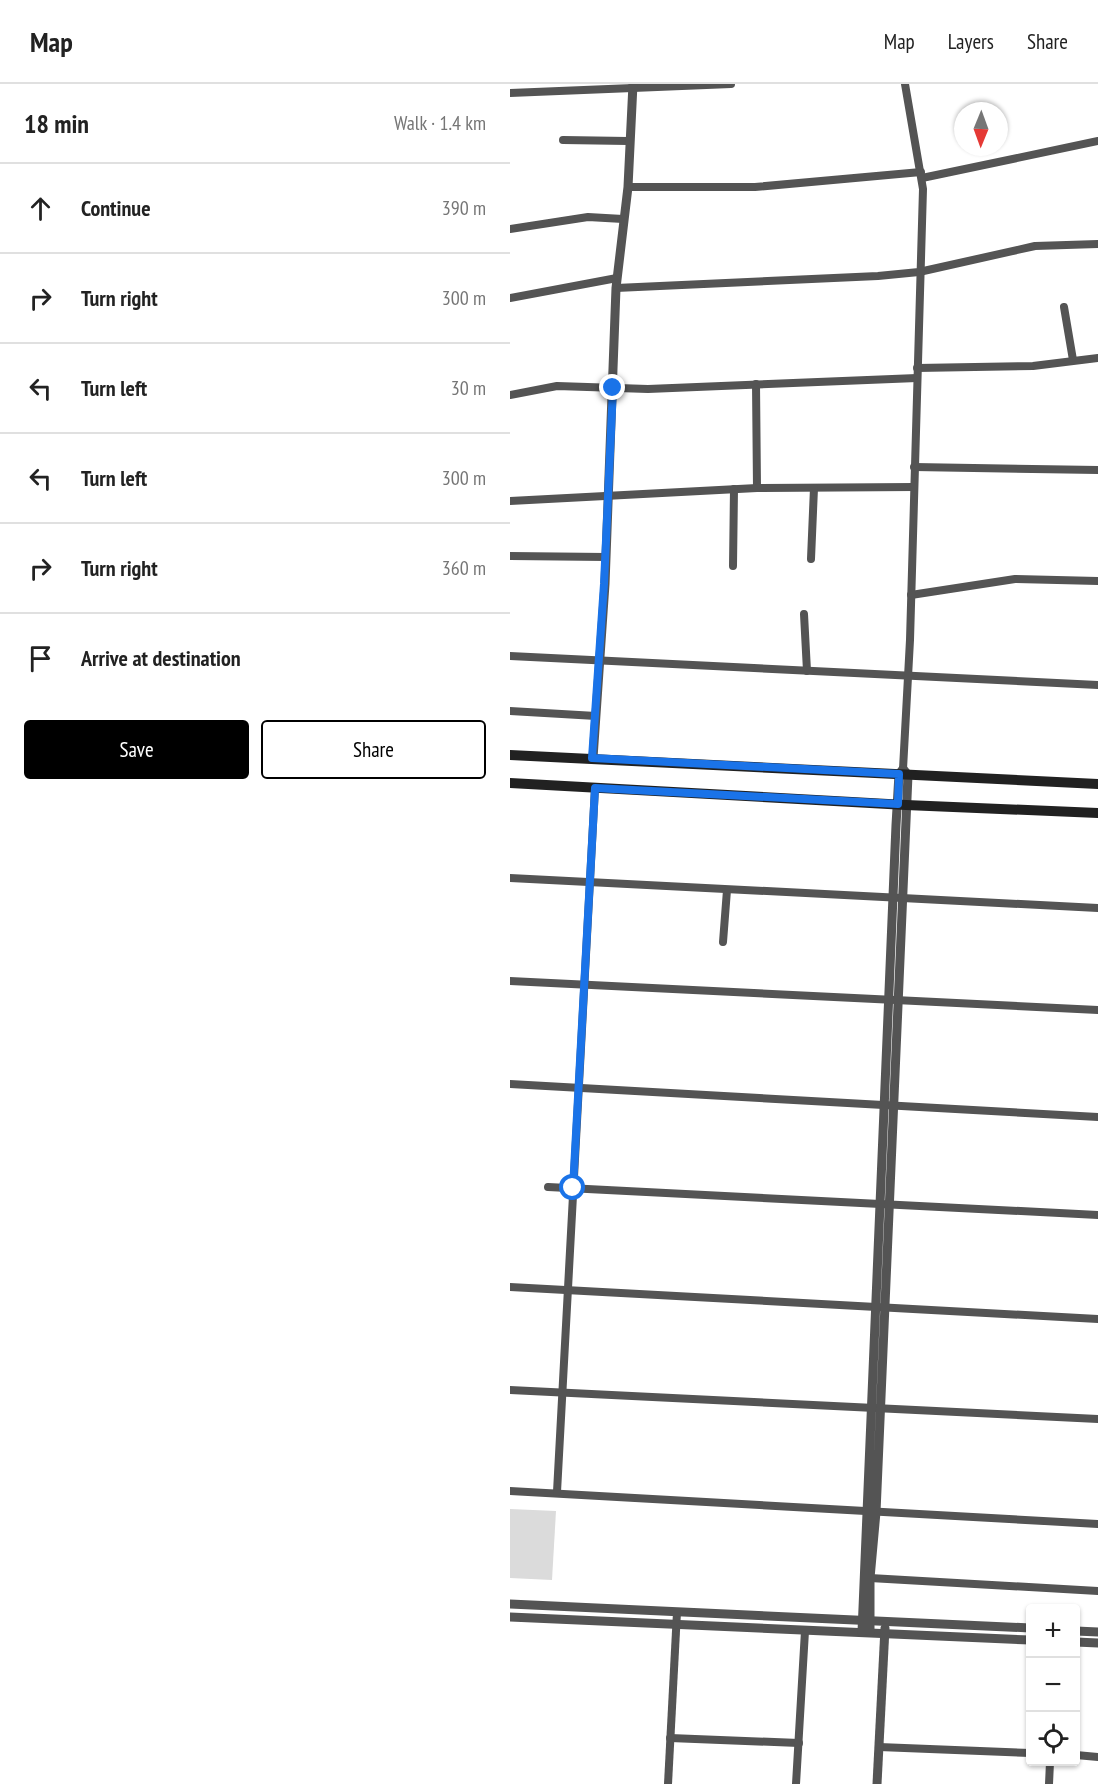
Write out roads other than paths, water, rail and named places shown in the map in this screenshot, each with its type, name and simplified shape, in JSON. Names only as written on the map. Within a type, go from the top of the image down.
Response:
[{"type":"main road","points":[[510,755],[1098,784]]},
{"type":"main road","points":[[510,783],[902,805],[1098,813]]},
{"type":"street","points":[[510,93],[731,84]]},
{"type":"street","points":[[866,1632],[895,1001],[917,378],[921,175],[905,84]]},
{"type":"street","points":[[592,758],[606,557],[616,283],[627,187],[633,87]]},
{"type":"street","points":[[563,140],[628,141]]},
{"type":"street","points":[[627,187],[755,187],[921,175],[1098,141]]},
{"type":"street","points":[[510,229],[588,217],[623,219]]},
{"type":"street","points":[[510,298],[616,283],[919,272],[1035,246],[1098,244]]},
{"type":"street","points":[[1064,307],[1073,360]]},
{"type":"street","points":[[917,368],[1033,366],[1098,358]]},
{"type":"street","points":[[510,395],[557,386],[648,389],[917,378]]},
{"type":"street","points":[[756,384],[757,489]]},
{"type":"street","points":[[914,466],[1098,470]]},
{"type":"street","points":[[510,501],[734,489],[914,487]]},
{"type":"street","points":[[811,559],[814,488]]},
{"type":"street","points":[[733,566],[734,489]]},
{"type":"street","points":[[510,556],[606,557]]},
{"type":"street","points":[[911,595],[1015,579],[1098,581]]},
{"type":"street","points":[[804,614],[807,671]]},
{"type":"street","points":[[510,656],[1098,685]]},
{"type":"street","points":[[510,711],[596,716]]},
{"type":"street","points":[[557,1492],[595,788]]},
{"type":"street","points":[[510,878],[1098,908]]},
{"type":"street","points":[[723,942],[727,890]]},
{"type":"street","points":[[510,981],[1098,1011]]},
{"type":"street","points":[[510,1084],[1098,1117]]},
{"type":"street","points":[[548,1187],[1098,1215]]},
{"type":"street","points":[[510,1287],[1098,1318]]},
{"type":"street","points":[[510,1390],[1098,1419]]},
{"type":"street","points":[[510,1491],[1098,1524]]},
{"type":"street","points":[[866,1620],[870,1578],[871,1512]]},
{"type":"street","points":[[870,1578],[1098,1591]]},
{"type":"street","points":[[510,1604],[1026,1628]]},
{"type":"street","points":[[668,1784],[677,1612]]},
{"type":"street","points":[[510,1617],[1026,1640]]},
{"type":"street","points":[[877,1784],[885,1622]]},
{"type":"street","points":[[796,1784],[805,1631]]},
{"type":"street","points":[[1080,1631],[1098,1632]]},
{"type":"street","points":[[1080,1642],[1098,1643]]},
{"type":"street","points":[[670,1738],[799,1743]]},
{"type":"street","points":[[879,1747],[1026,1753]]},
{"type":"street","points":[[1080,1755],[1098,1756]]},
{"type":"street","points":[[1049,1784],[1050,1766]]}]
